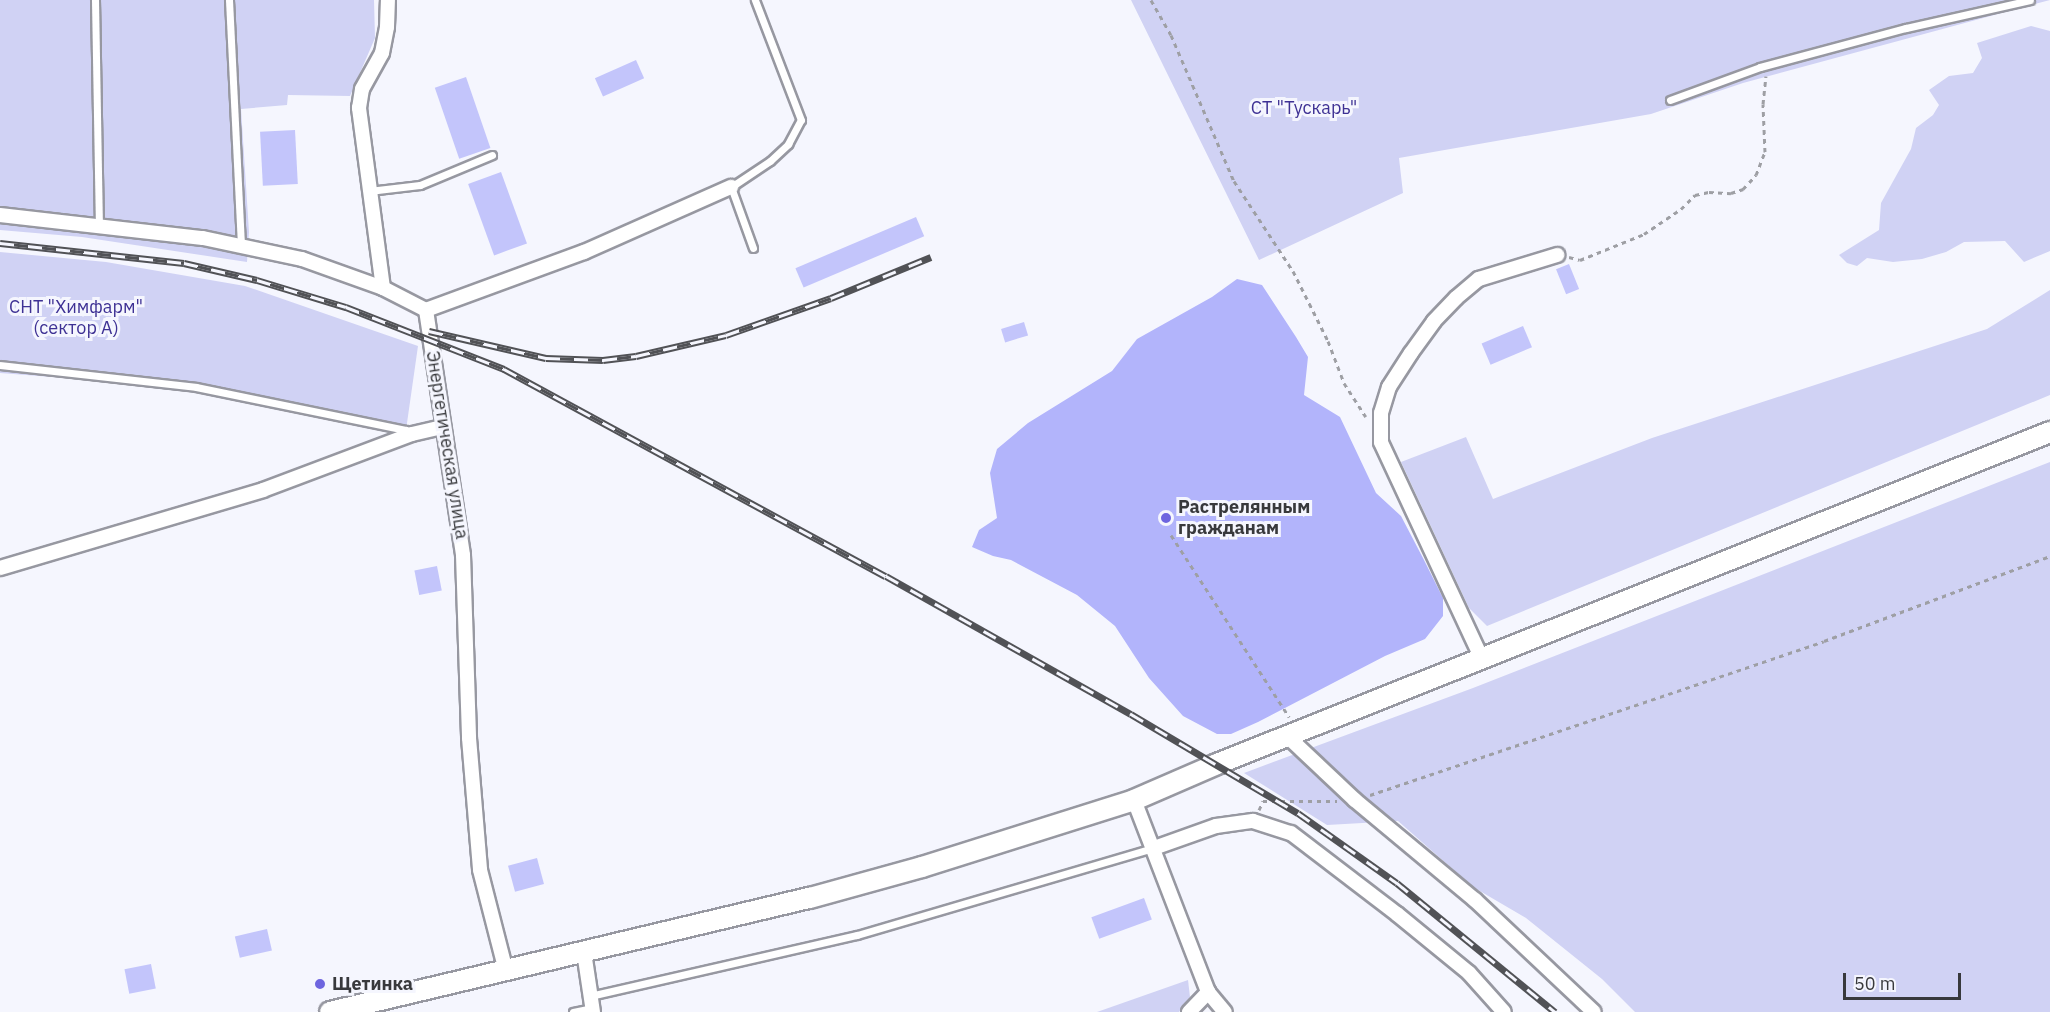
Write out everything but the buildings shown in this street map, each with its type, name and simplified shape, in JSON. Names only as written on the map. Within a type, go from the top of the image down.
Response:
[{"type":"main road","points":[[330,1012],[810,898],[922,867],[1134,800],[1482,658],[2050,432]]},
{"type":"street","points":[[383,288],[359,108],[362,88],[382,53],[387,27],[388,0]]},
{"type":"street","points":[[0,215],[203,238],[302,259],[383,288],[426,310],[584,252],[732,187]]},
{"type":"street","points":[[1482,658],[1381,442],[1381,412],[1389,387],[1434,321],[1479,279],[1557,255]]},
{"type":"street","name":"Энергетическая улица","points":[[426,310],[442,427],[464,555],[469,738],[480,870],[506,971]]},
{"type":"street","points":[[0,568],[263,490],[412,434],[442,427]]},
{"type":"street","points":[[1293,734],[1355,800],[1475,900],[1594,1012]]},
{"type":"street","points":[[1134,800],[1208,992],[1225,1012]]},
{"type":"street","points":[[1154,848],[1216,826],[1253,821],[1291,833],[1326,858],[1468,974],[1504,1012]]},
{"type":"street","points":[[584,952],[592,1005]]},
{"type":"street","points":[[1189,1012],[1208,992]]},
{"type":"lane","points":[[95,0],[99,226]]},
{"type":"lane","points":[[230,0],[240,246]]},
{"type":"lane","points":[[753,248],[732,187],[770,161],[788,144],[801,120],[755,0]]},
{"type":"lane","points":[[1670,100],[1772,63],[1906,28],[2030,0]]},
{"type":"lane","points":[[369,191],[420,185],[492,155]]},
{"type":"lane","points":[[0,365],[196,387],[406,430],[412,434]]},
{"type":"lane","points":[[573,1012],[857,935],[1154,848]]},
{"type":"path","points":[[1151,0],[1171,35],[1234,181],[1293,271],[1328,341],[1344,383],[1381,442]]},
{"type":"path","points":[[1557,255],[1580,260],[1644,234],[1681,209],[1695,195],[1708,192],[1731,193],[1743,189],[1756,175],[1765,152],[1764,78],[1772,63]]},
{"type":"path","points":[[1171,535],[1293,734]]},
{"type":"path","points":[[1253,821],[1263,801],[1355,800],[1824,640],[2050,556]]},
{"type":"green space","points":[[0,0],[374,0],[375,38],[350,96],[288,95],[287,105],[241,109],[249,232],[247,262],[82,237],[0,230]]},
{"type":"green space","name":"СТ \"Тускарь\"","points":[[1131,0],[2050,0],[1743,83],[1651,114],[1399,158],[1403,193],[1259,260]]},
{"type":"green space","points":[[2031,26],[2050,31],[2050,251],[2024,262],[2005,241],[1964,242],[1946,252],[1922,259],[1893,262],[1867,258],[1857,266],[1847,263],[1839,255],[1879,230],[1881,203],[1911,149],[1916,128],[1933,115],[1939,105],[1929,90],[1949,76],[1973,73],[1982,58],[1977,43]]},
{"type":"green space","name":"СНТ \"Химфарм\" (сектор А)","points":[[0,252],[106,262],[245,286],[418,346],[406,430],[209,389],[0,373]]},
{"type":"green space","points":[[2050,290],[2050,395],[1487,626],[1469,608],[1401,462],[1466,437],[1493,499],[1652,438],[1987,329]]},
{"type":"green space","points":[[2050,462],[2050,1012],[1635,1012],[1602,979],[1526,918],[1473,887],[1398,821],[1327,825],[1244,773],[1473,688]]},
{"type":"green space","points":[[1188,980],[1190,997],[1179,1012],[1097,1012]]},
{"type":"shaded area","points":[[1237,279],[1262,285],[1296,337],[1308,357],[1304,395],[1340,417],[1376,493],[1401,516],[1424,560],[1443,598],[1443,616],[1425,639],[1385,656],[1258,722],[1231,734],[1217,734],[1183,716],[1149,678],[1115,626],[1077,595],[1011,560],[993,556],[972,547],[979,530],[997,518],[990,473],[997,449],[1028,423],[1112,371],[1137,339],[1212,297]]},
{"type":"railway","points":[[0,243],[184,263],[257,280],[346,307],[504,369],[886,576],[1131,714],[1298,813],[1397,883],[1555,1012]]},
{"type":"railway","points":[[429,331],[546,358],[603,360],[636,356],[726,335],[831,298],[931,257]]},
{"type":"place","name":"Растрелянным гражданам","points":[[1166,518]]},
{"type":"place","name":"Щетинка","points":[[320,984]]}]
